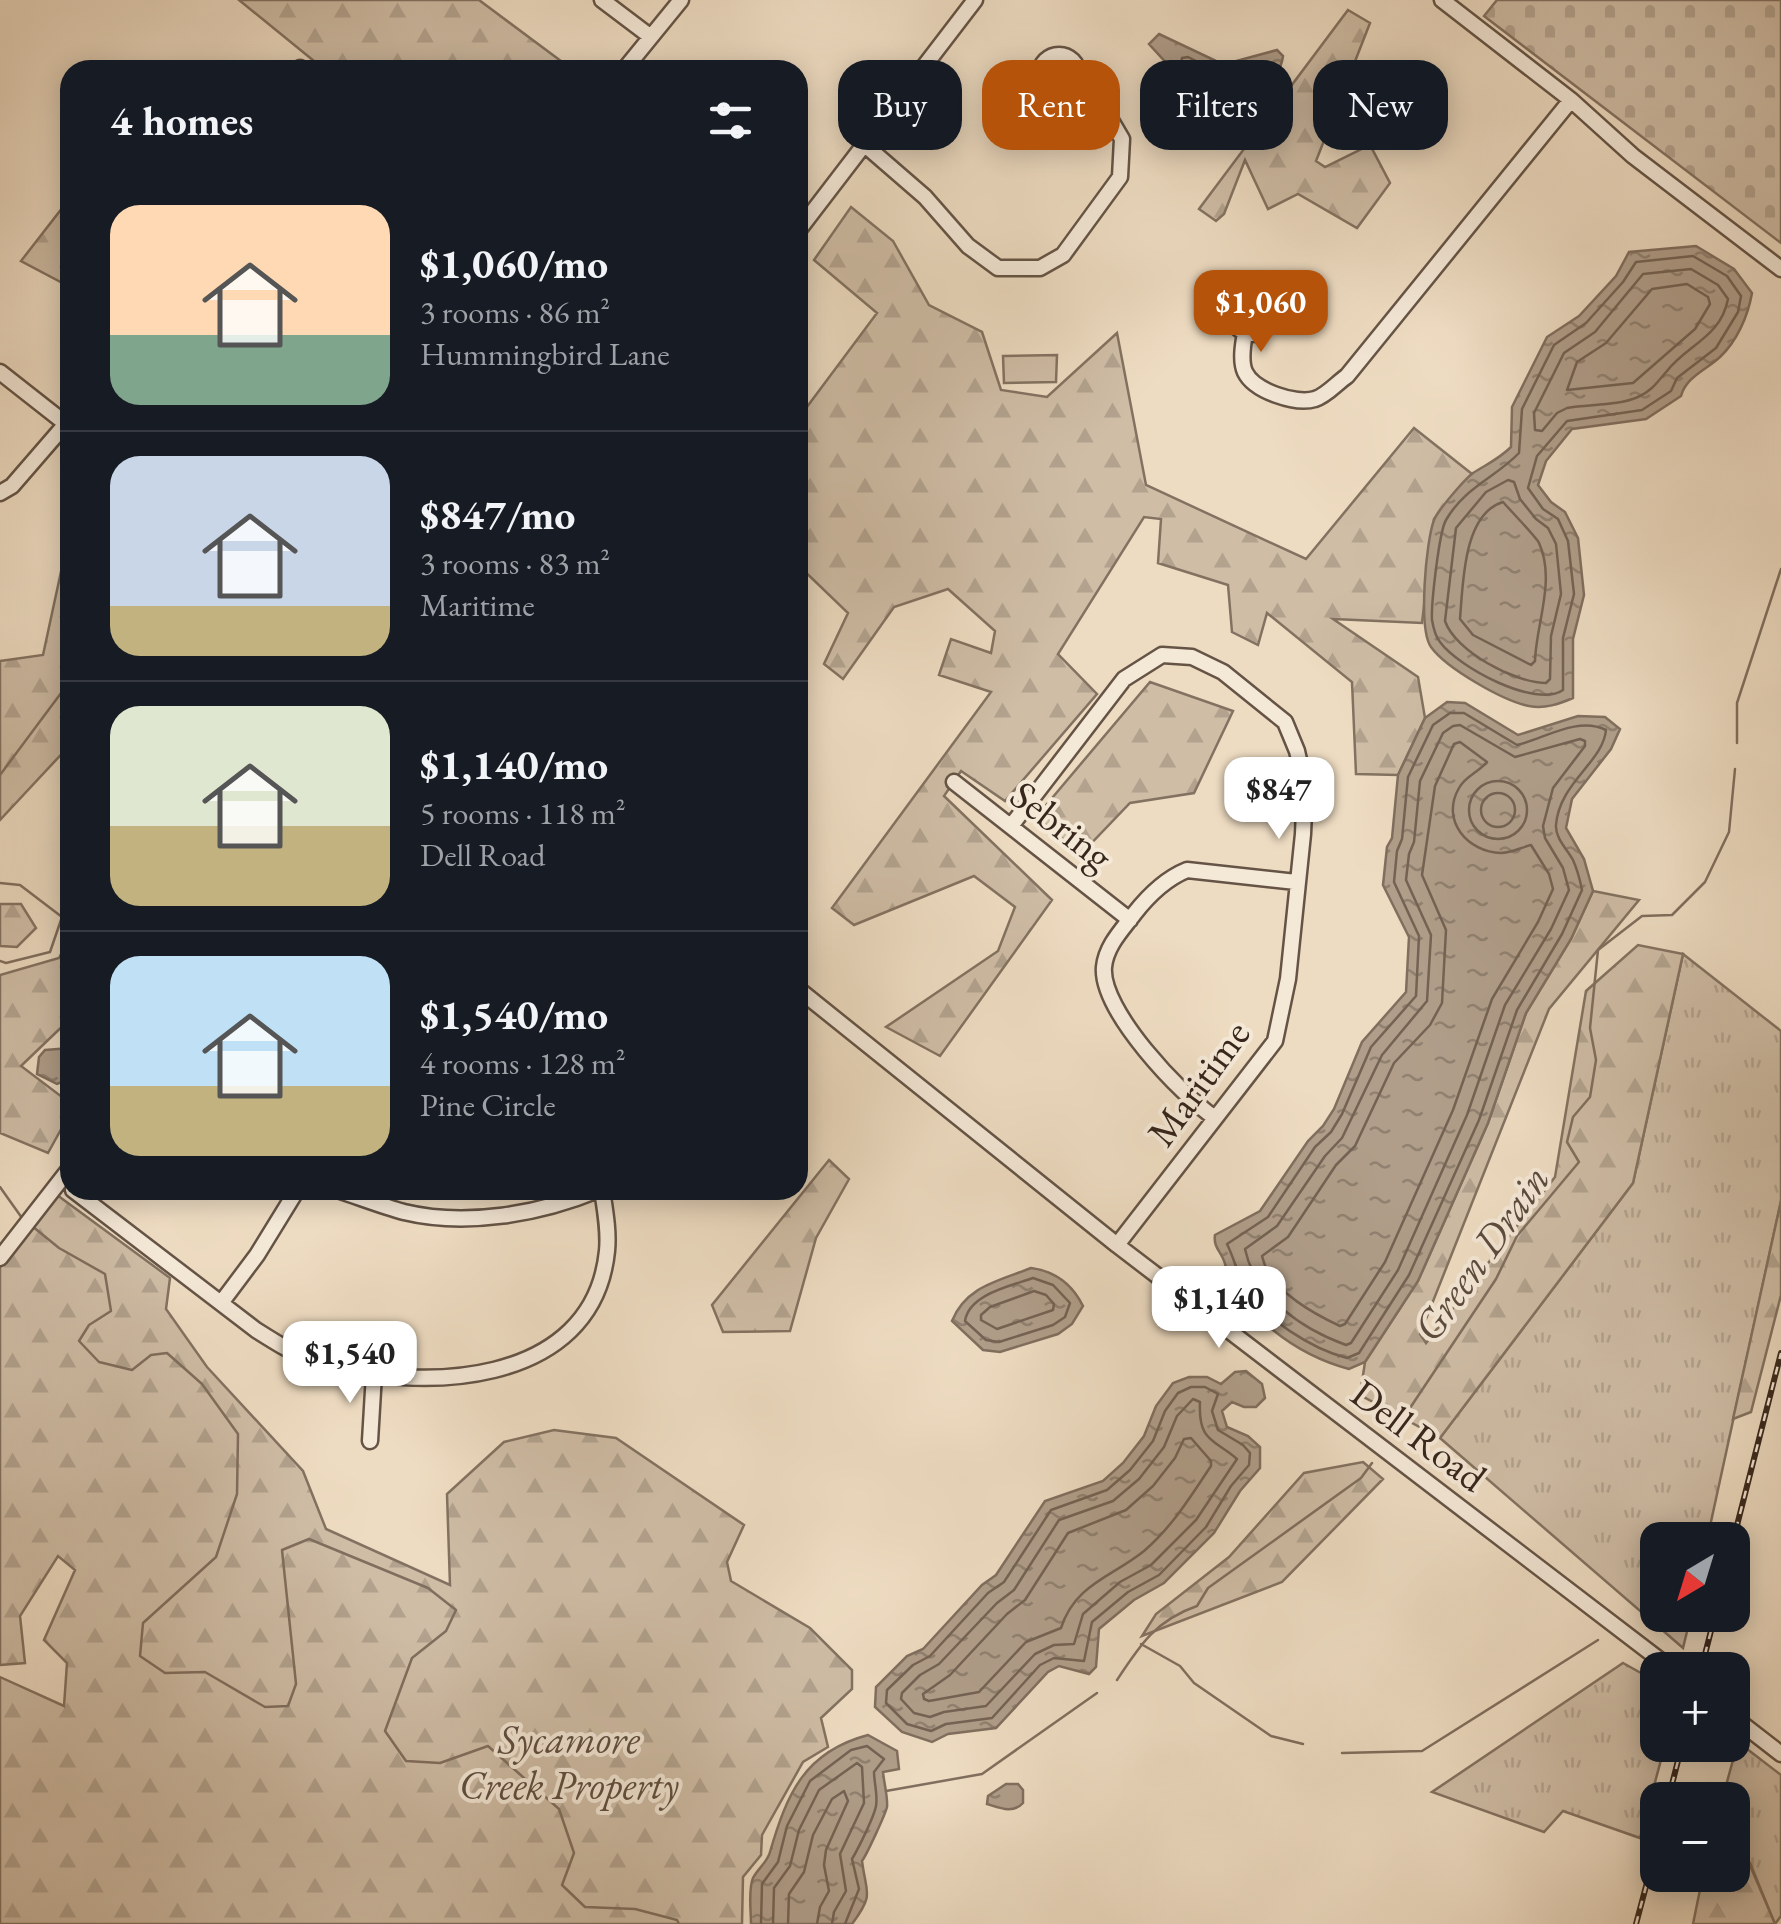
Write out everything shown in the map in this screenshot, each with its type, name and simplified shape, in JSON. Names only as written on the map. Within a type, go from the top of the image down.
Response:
[{"type":"street","points":[[602,0],[651,37]]},
{"type":"street","points":[[632,60],[680,0]]},
{"type":"street","points":[[929,60],[974,0]]},
{"type":"street","points":[[1442,0],[1571,100],[1633,156],[1781,269]]},
{"type":"street","points":[[1246,333],[1242,346],[1245,372],[1262,390],[1286,398],[1316,399],[1347,376],[1571,100]]},
{"type":"street","points":[[871,150],[926,198],[968,246],[998,268],[1040,268],[1064,255],[1120,177],[1120,135]]},
{"type":"street","points":[[808,219],[861,150]]},
{"type":"street","points":[[0,372],[60,416]]},
{"type":"street","points":[[0,493],[12,486],[60,433]]},
{"type":"street","name":"Maritime","points":[[1011,826],[1124,679],[1162,655],[1192,657],[1222,672],[1285,722],[1297,751],[1305,786],[1288,980],[1276,1041],[1117,1244]]},
{"type":"street","name":"Sebring","points":[[954,782],[1130,920]]},
{"type":"street","points":[[1215,1118],[1164,1075],[1110,997],[1104,968],[1112,942],[1159,888],[1187,870],[1296,882]]},
{"type":"street","name":"Dell Road","points":[[808,997],[1117,1244],[1650,1652]]},
{"type":"street","points":[[3,1255],[50,1194],[60,1187]]},
{"type":"street","points":[[92,1200],[256,1330],[300,1355],[342,1369],[444,1379],[505,1368],[541,1353],[580,1319],[602,1274],[607,1253],[601,1200]]},
{"type":"street","points":[[220,1303],[258,1255],[291,1200]]},
{"type":"street","points":[[368,1200],[406,1212],[466,1218],[532,1209],[564,1200]]},
{"type":"street","points":[[370,1441],[374,1374]]},
{"type":"street","points":[[1750,1730],[1781,1754]]},
{"type":"green space","points":[[239,0],[479,0],[560,60],[313,60]]},
{"type":"green space","points":[[1497,0],[1781,0],[1781,243],[1484,16]]},
{"type":"green space","points":[[1348,10],[1370,23],[1356,60],[1313,60],[1313,150],[1320,150],[1316,161],[1325,167],[1360,150],[1373,150],[1390,183],[1357,228],[1298,194],[1268,209],[1245,160],[1224,214],[1216,221],[1199,209],[1243,150],[1293,150],[1293,83]]},
{"type":"green space","points":[[851,207],[893,241],[929,305],[982,332],[1001,390],[1047,397],[1117,333],[1146,485],[1306,559],[1414,428],[1472,474],[1434,519],[1422,623],[1333,619],[1418,677],[1425,718],[1398,775],[1356,774],[1352,682],[1267,613],[1258,645],[1232,632],[1228,585],[1158,563],[1161,519],[1144,517],[1058,654],[1097,694],[1005,801],[961,771],[944,796],[1052,900],[940,1056],[886,1027],[998,951],[1015,907],[974,876],[854,925],[832,908],[991,692],[939,675],[951,639],[991,653],[995,631],[948,589],[894,607],[843,679],[824,664],[848,613],[808,575],[808,406],[877,313],[814,260]]},
{"type":"green space","points":[[60,211],[60,282],[21,261]]},
{"type":"green space","points":[[1057,355],[1056,382],[1004,383],[1003,356]]},
{"type":"green space","points":[[60,576],[60,756],[0,820],[0,661],[43,655]]},
{"type":"green space","points":[[1150,682],[1233,711],[1194,793],[1130,803],[1081,854],[1036,817]]},
{"type":"green space","points":[[1593,891],[1639,900],[1549,1009],[1420,1334],[1426,1343],[1555,1177],[1586,991],[1638,945],[1683,954],[1633,1183],[1440,1438],[1360,1395],[1365,1362],[1418,1281],[1488,1123],[1526,1013],[1571,939]]},
{"type":"green space","points":[[0,904],[21,904],[36,928],[17,947],[0,946]]},
{"type":"green space","points":[[1683,954],[1781,1031],[1781,1201],[1711,1522],[1640,1522],[1640,1611],[1440,1438],[1633,1183]]},
{"type":"green space","points":[[59,958],[60,1029],[21,1066],[60,1095],[60,1131],[48,1153],[0,1133],[0,975]]},
{"type":"green space","points":[[829,1160],[849,1179],[816,1238],[790,1331],[723,1332],[712,1305],[797,1200],[808,1200],[808,1186]]},
{"type":"green space","name":"Sycamore Creek Property","points":[[57,1195],[170,1278],[166,1309],[207,1367],[303,1471],[326,1529],[450,1585],[447,1494],[504,1442],[554,1430],[616,1438],[744,1525],[727,1562],[731,1581],[810,1628],[852,1670],[852,1689],[821,1718],[828,1747],[803,1762],[762,1835],[761,1855],[743,1877],[742,1924],[0,1924],[0,1677],[64,1706],[67,1663],[44,1640],[75,1570],[58,1556],[20,1616],[25,1663],[0,1665],[0,1267]]},
{"type":"green space","points":[[1781,1201],[1781,1295],[1751,1412],[1733,1419]]},
{"type":"green space","points":[[1363,1462],[1383,1479],[1282,1582],[1142,1636],[1156,1614],[1229,1557],[1304,1473]]},
{"type":"green space","points":[[1664,1632],[1687,1632],[1683,1648]]},
{"type":"green space","points":[[1623,1663],[1640,1672],[1640,1762],[1660,1762],[1655,1782],[1640,1782],[1640,1838],[1563,1811],[1544,1832],[1432,1792]]},
{"type":"green space","points":[[1750,1751],[1781,1775],[1781,1916],[1775,1924],[1750,1863],[1750,1782],[1727,1782],[1732,1762],[1750,1762]]},
{"type":"green space","points":[[1750,1865],[1775,1924],[1693,1924],[1700,1892],[1750,1892]]},
{"type":"water","points":[[1159,34],[1214,60],[1164,60],[1149,44]]},
{"type":"water","points":[[1277,50],[1282,60],[1240,60]]},
{"type":"water","points":[[1696,246],[1734,269],[1752,293],[1745,319],[1726,351],[1692,379],[1681,396],[1646,419],[1572,429],[1546,461],[1538,485],[1565,512],[1578,538],[1584,595],[1573,639],[1573,698],[1541,707],[1505,698],[1449,664],[1431,647],[1427,637],[1425,585],[1434,520],[1469,476],[1511,447],[1512,407],[1547,337],[1579,316],[1616,276],[1629,252]]},
{"type":"water","points":[[1447,702],[1465,703],[1518,735],[1578,716],[1605,717],[1620,729],[1611,749],[1572,799],[1566,828],[1584,859],[1593,891],[1571,939],[1526,1013],[1488,1123],[1418,1281],[1365,1362],[1349,1369],[1291,1343],[1258,1316],[1233,1283],[1216,1247],[1215,1235],[1260,1211],[1334,1109],[1362,1042],[1406,992],[1409,937],[1383,885],[1387,847],[1392,838],[1398,775],[1425,718]]},
{"type":"water","points":[[60,1049],[60,1083],[37,1074],[39,1057],[45,1050]]},
{"type":"water","points":[[1031,1268],[1062,1280],[1083,1306],[1072,1324],[1058,1334],[1000,1352],[983,1350],[952,1321],[975,1292]]},
{"type":"water","points":[[1246,1371],[1262,1384],[1265,1398],[1256,1407],[1232,1402],[1222,1411],[1227,1427],[1248,1436],[1260,1447],[1260,1468],[1240,1491],[1214,1533],[1164,1583],[1134,1600],[1099,1629],[1096,1667],[1089,1674],[1059,1666],[1048,1672],[996,1728],[948,1734],[932,1742],[902,1732],[875,1707],[876,1687],[907,1656],[923,1649],[996,1575],[1045,1501],[1103,1481],[1123,1463],[1144,1436],[1156,1406],[1173,1383],[1189,1377],[1207,1377],[1221,1384],[1235,1372]]},
{"type":"water","points":[[868,1735],[897,1751],[899,1769],[883,1772],[887,1807],[862,1861],[867,1893],[864,1906],[852,1924],[751,1924],[753,1878],[769,1856],[783,1812],[801,1778],[828,1752]]},
{"type":"water","points":[[1006,1784],[1018,1784],[1023,1790],[1023,1803],[1011,1809],[987,1804],[988,1796]]},
{"type":"waterway","name":"Green Drain","points":[[1737,743],[1737,703],[1781,569]]},
{"type":"waterway","points":[[0,775],[60,694]]},
{"type":"waterway","name":"Green Drain","points":[[1400,1423],[1496,1279],[1517,1236],[1579,1162],[1567,1142],[1573,1117],[1590,1097],[1596,1060],[1590,1028],[1598,950],[1642,916],[1672,915],[1705,882],[1729,832],[1735,769]]},
{"type":"waterway","points":[[0,883],[20,885],[60,915]]},
{"type":"waterway","points":[[0,961],[6,963],[50,952],[60,923]]},
{"type":"waterway","points":[[0,1187],[22,1218]]},
{"type":"waterway","points":[[32,1226],[59,1248],[105,1274],[111,1311],[89,1325],[79,1341],[99,1362],[132,1370],[151,1355],[167,1353],[202,1384],[238,1434],[237,1494],[216,1557],[143,1623],[140,1656],[165,1673],[205,1672],[265,1707],[288,1706],[296,1684],[282,1550],[309,1539],[428,1588],[456,1610],[446,1631],[412,1658],[385,1731],[406,1761],[440,1763],[488,1746],[559,1809],[574,1853],[562,1885],[585,1907],[635,1909],[677,1920],[679,1924]]},
{"type":"waterway","name":"Green Drain","points":[[1117,1680],[1160,1626],[1197,1606],[1208,1588],[1361,1478],[1372,1463]]},
{"type":"waterway","points":[[1342,1753],[1422,1751],[1598,1640]]},
{"type":"waterway","points":[[1141,1644],[1180,1666],[1194,1683],[1271,1736],[1303,1744]]},
{"type":"waterway","name":"Green Drain","points":[[886,1791],[982,1774],[1097,1693]]},
{"type":"railway","points":[[1738,1522],[1781,1353]]},
{"type":"railway","points":[[1706,1652],[1711,1632]]},
{"type":"railway","points":[[1673,1782],[1678,1762]]},
{"type":"railway","points":[[1636,1924],[1644,1892]]}]
